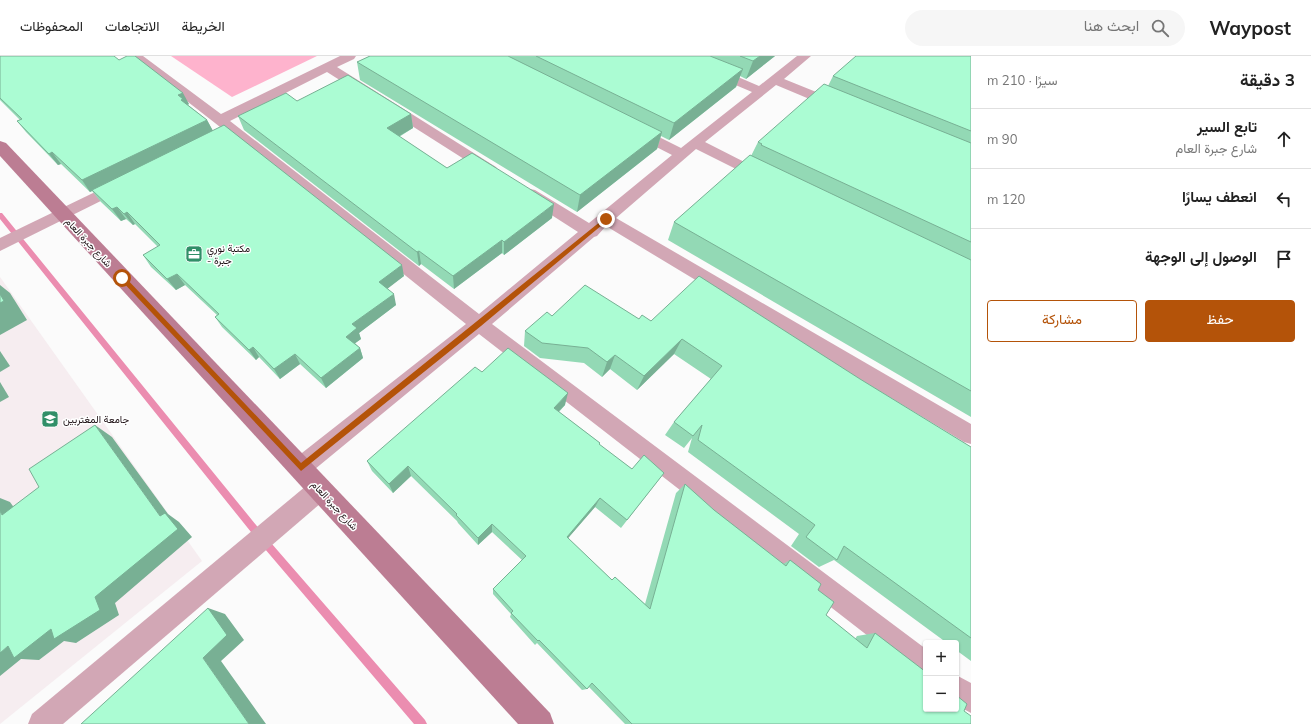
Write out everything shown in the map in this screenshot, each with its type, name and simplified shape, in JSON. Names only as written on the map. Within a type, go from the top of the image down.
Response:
[{"type":"main road","name":"شارع جبرة العام","points":[[0,146],[539,724]]},
{"type":"street","points":[[135,56],[222,128],[923,663]]},
{"type":"street","points":[[222,128],[327,67],[350,56]]},
{"type":"street","points":[[678,56],[761,91]]},
{"type":"street","points":[[301,468],[479,324],[689,149],[805,56]]},
{"type":"street","points":[[327,67],[503,177]]},
{"type":"street","points":[[775,80],[848,110]]},
{"type":"street","points":[[619,123],[780,185]]},
{"type":"street","points":[[0,245],[133,178]]},
{"type":"street","points":[[516,186],[590,232]]},
{"type":"street","points":[[606,219],[971,435]]},
{"type":"street","points":[[42,724],[320,488]]},
{"type":"street","points":[[959,690],[971,699]]},
{"type":"shaded area","points":[[171,56],[317,56],[232,97]]},
{"type":"shaded area","name":"جامعة المغتربين","points":[[0,277],[202,561],[0,724]]},
{"type":"building","points":[[0,56],[114,56],[119,60],[127,56],[135,56],[183,93],[178,95],[183,99],[181,100],[207,120],[82,180],[52,152],[49,154],[17,121],[22,119],[0,98]]},
{"type":"building","points":[[370,56],[508,56],[662,132],[580,195],[357,62]]},
{"type":"building","points":[[536,56],[710,56],[743,69],[674,123]]},
{"type":"building","points":[[740,56],[760,56],[753,61]]},
{"type":"building","points":[[856,56],[971,56],[971,131],[833,76]]},
{"type":"building","points":[[348,75],[411,114],[387,128],[447,168],[472,153],[554,204],[504,242],[502,240],[453,276],[419,251],[417,252],[238,116],[286,93],[297,101]]},
{"type":"building","points":[[824,84],[971,143],[971,242],[761,145],[762,144],[758,142]]},
{"type":"building","points":[[224,125],[402,265],[379,282],[394,294],[352,324],[357,328],[346,337],[360,348],[321,378],[295,354],[274,369],[253,347],[249,350],[215,317],[219,314],[177,274],[167,279],[143,255],[160,245],[127,212],[124,214],[117,207],[112,209],[92,190]]},
{"type":"building","points":[[750,155],[971,260],[971,391],[674,222]]},
{"type":"building","points":[[699,276],[860,379],[971,447],[971,638],[844,546],[837,560],[806,537],[815,525],[698,440],[702,425],[693,436],[674,422],[722,366],[682,339],[644,376],[615,355],[607,362],[588,348],[542,343],[525,331],[547,312],[552,316],[585,285],[639,319],[642,315],[651,321]]},
{"type":"building","points":[[0,294],[4,301],[0,303]]},
{"type":"building","points":[[508,348],[568,393],[554,408],[632,469],[644,455],[664,473],[627,520],[600,498],[567,537],[612,580],[615,577],[650,609],[685,484],[714,510],[786,566],[790,560],[821,584],[818,590],[834,602],[826,615],[867,648],[875,633],[923,670],[923,712],[959,712],[959,697],[967,704],[964,711],[971,716],[971,724],[632,724],[592,683],[587,689],[511,613],[513,611],[493,589],[526,556],[492,524],[478,538],[456,515],[457,514],[408,466],[389,484],[367,461],[475,367],[482,372]]},
{"type":"building","points":[[95,425],[160,516],[165,513],[178,529],[95,597],[100,610],[54,639],[51,629],[14,658],[8,646],[0,653],[0,511],[2,515],[39,487],[29,469]]},
{"type":"building","points":[[208,608],[227,635],[203,658],[249,724],[81,724]]},
{"type":"waterway","points":[[0,215],[262,539],[421,724]]},
{"type":"place","name":"مكتبة نوري - جبرة","points":[[194,254]]},
{"type":"place","name":"جامعة المغتربين","points":[[50,419]]},
{"type":"route","points":[[122,278],[301,468],[606,219]]}]
